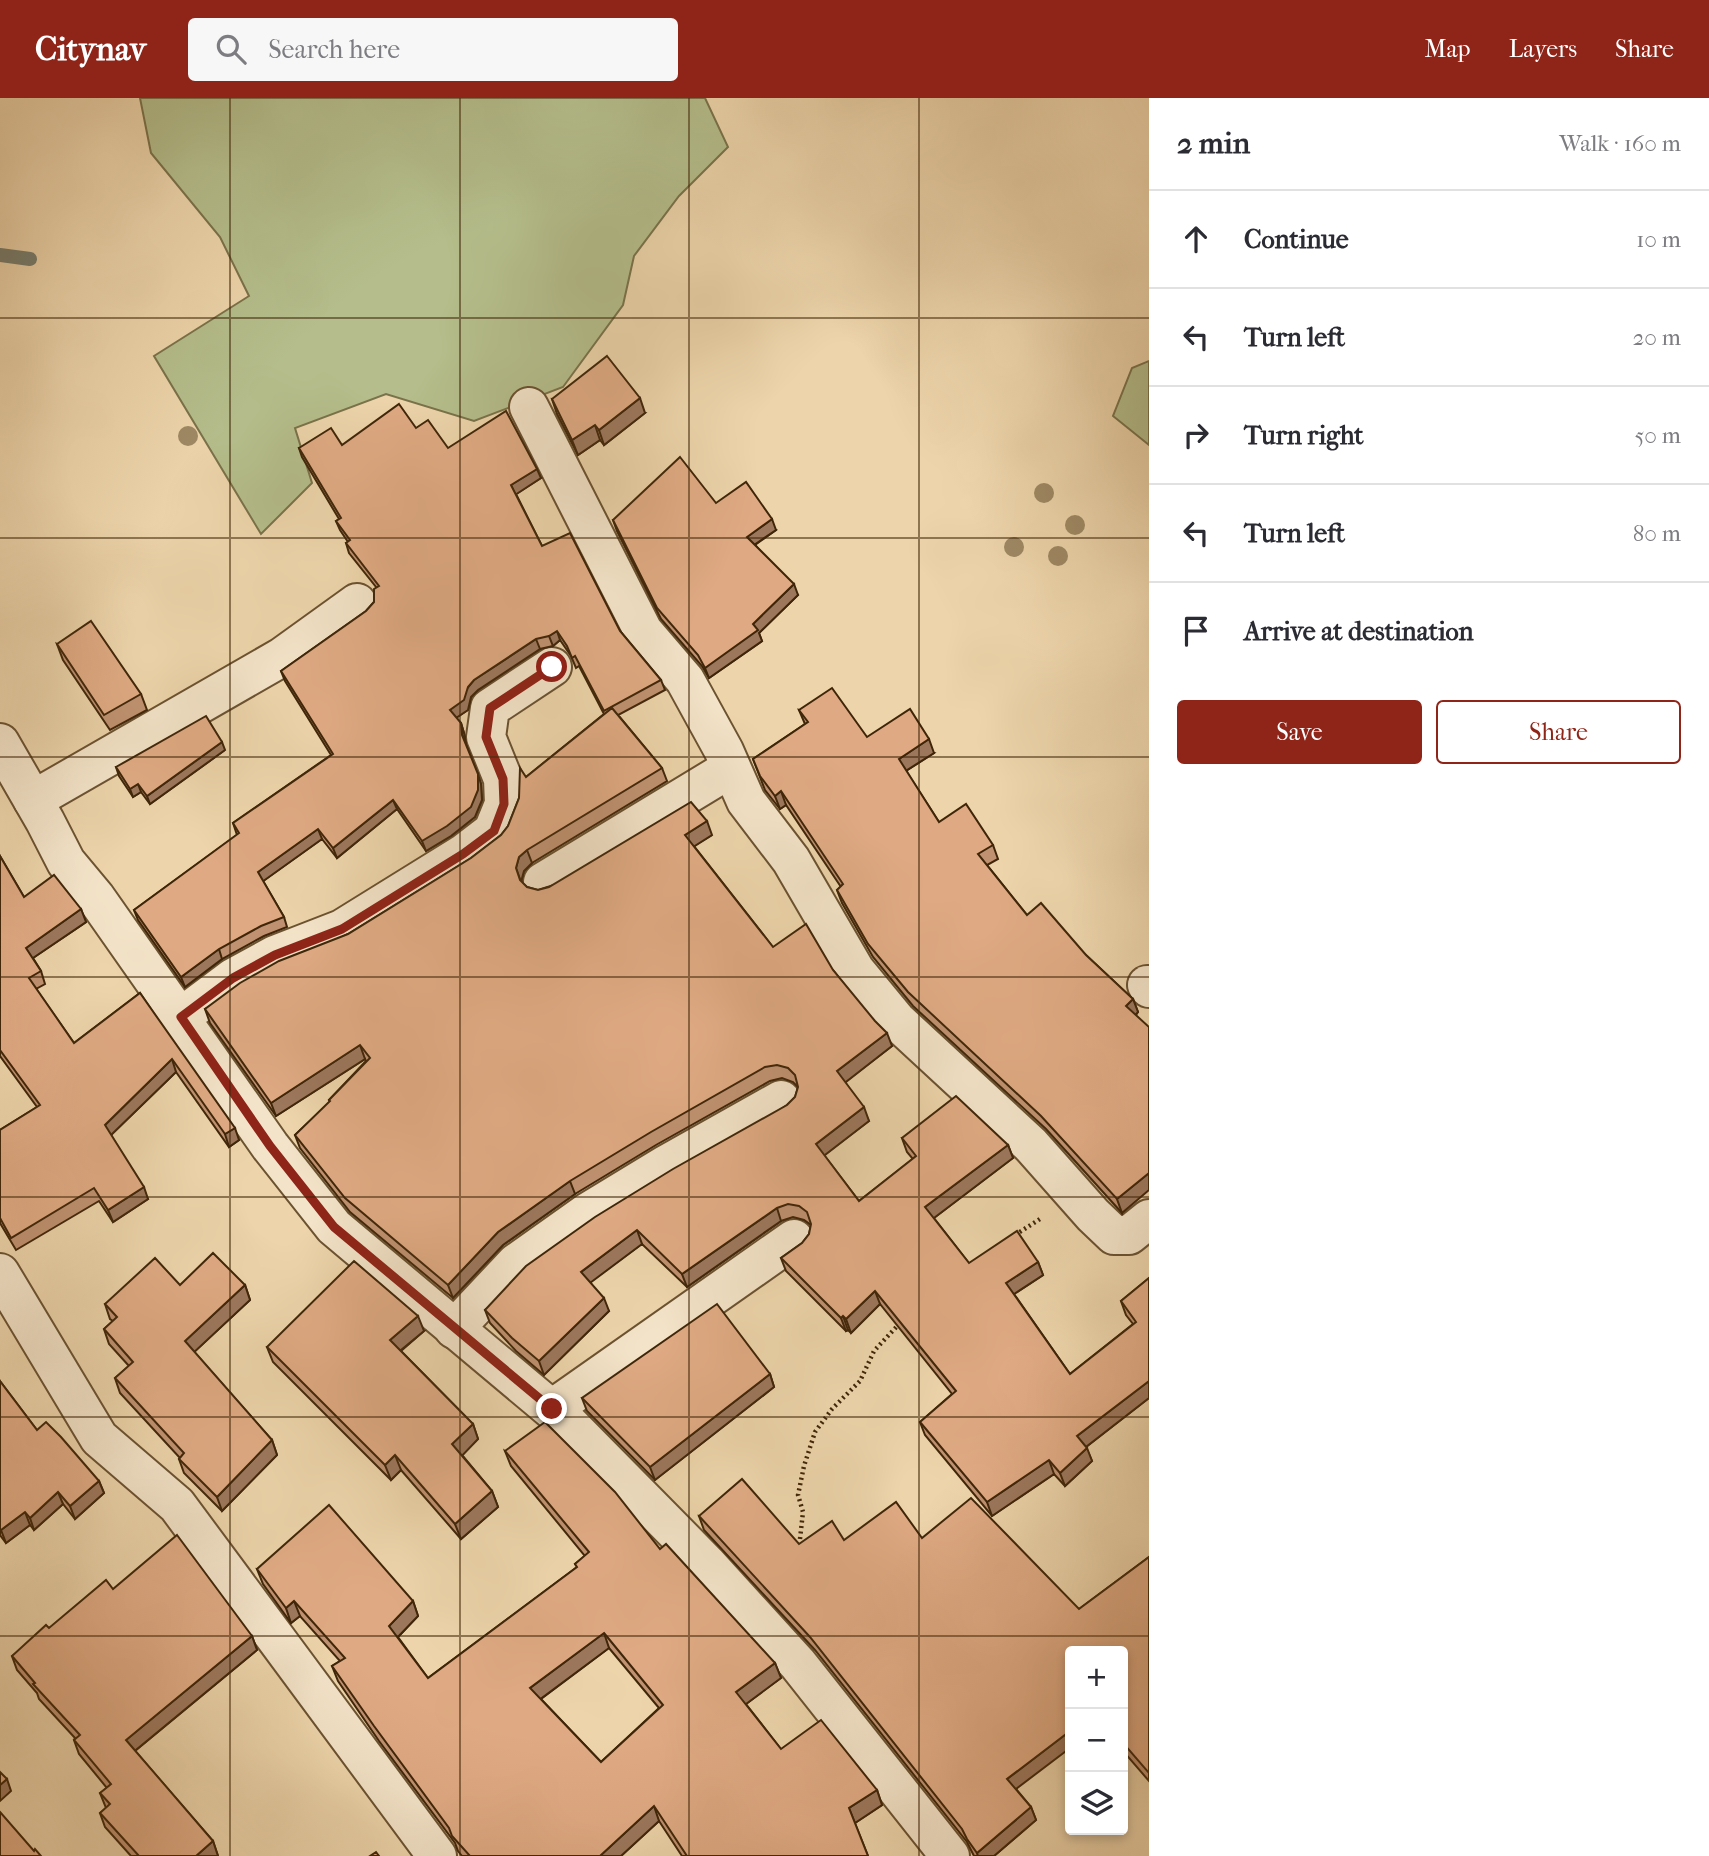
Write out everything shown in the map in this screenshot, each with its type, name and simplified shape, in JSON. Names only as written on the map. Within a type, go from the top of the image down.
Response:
[{"type":"street","points":[[529,407],[643,631],[685,680],[724,751],[746,801],[791,860],[855,970],[897,1021],[1031,1144],[1114,1236],[1129,1235],[1149,1219]]},
{"type":"street","points":[[33,800],[282,657],[357,603]]},
{"type":"street","points":[[181,1017],[233,978],[275,955],[342,929],[463,854],[494,831],[504,804],[503,779],[486,737],[490,708],[552,667]]},
{"type":"street","points":[[0,743],[66,862],[96,898],[270,1146],[334,1227],[569,1424],[707,1564],[798,1664],[950,1856]]},
{"type":"street","points":[[543,882],[731,768]]},
{"type":"street","points":[[454,1329],[516,1263],[588,1212],[780,1100]]},
{"type":"street","points":[[552,1409],[794,1239]]},
{"type":"street","points":[[0,1273],[99,1438],[177,1505],[438,1856]]},
{"type":"path","points":[[1009,1239],[1076,1195]]},
{"type":"path","points":[[800,1539],[803,1512],[798,1495],[815,1432],[832,1409],[860,1381],[874,1351],[908,1314]]},
{"type":"green space","points":[[140,98],[705,98],[728,147],[679,196],[634,256],[623,305],[563,387],[474,421],[386,394],[295,428],[312,483],[261,534],[154,356],[249,296],[220,237],[151,153]]},
{"type":"green space","points":[[1149,361],[1149,445],[1113,416],[1132,368]]},
{"type":"building","points":[[607,356],[640,398],[599,430],[595,425],[572,440],[552,399]]},
{"type":"building","points":[[399,404],[416,428],[428,420],[448,448],[506,411],[537,469],[511,485],[542,546],[570,533],[620,631],[661,680],[604,711],[575,656],[572,658],[557,631],[536,639],[474,680],[468,687],[464,700],[450,710],[461,723],[462,735],[478,774],[478,790],[471,807],[422,841],[393,800],[333,848],[318,829],[258,872],[284,917],[219,949],[181,977],[134,910],[239,833],[233,823],[333,754],[281,671],[366,611],[374,602],[374,589],[379,586],[346,543],[350,540],[336,521],[341,518],[299,448],[331,428],[342,445]]},
{"type":"building","points":[[680,457],[716,503],[746,482],[772,519],[747,537],[794,584],[753,624],[758,630],[705,668],[698,655],[657,608],[613,520]]},
{"type":"building","points":[[91,621],[141,694],[104,715],[57,644]]},
{"type":"building","points":[[832,688],[867,737],[910,709],[929,739],[899,759],[939,822],[966,804],[993,845],[978,854],[1027,915],[1041,903],[1086,955],[1133,999],[1126,1006],[1149,1027],[1149,1173],[1117,1199],[1041,1116],[908,992],[868,944],[837,890],[843,884],[781,791],[775,796],[760,776],[753,759],[808,722],[799,710]]},
{"type":"building","points":[[612,708],[662,768],[527,850],[519,857],[516,868],[520,880],[527,887],[538,890],[549,887],[691,802],[707,821],[685,835],[773,947],[806,924],[833,970],[887,1033],[837,1071],[864,1107],[816,1144],[859,1201],[916,1156],[902,1138],[956,1096],[1008,1145],[925,1207],[969,1263],[1017,1231],[1038,1262],[1006,1283],[1070,1374],[1136,1322],[1121,1301],[1149,1278],[1149,1381],[1077,1436],[1087,1448],[1060,1473],[1049,1460],[987,1502],[920,1422],[956,1391],[875,1291],[846,1319],[843,1316],[841,1318],[781,1258],[802,1243],[809,1234],[811,1224],[807,1212],[799,1206],[788,1204],[777,1208],[682,1274],[637,1230],[581,1272],[604,1298],[539,1361],[485,1310],[526,1266],[595,1217],[673,1169],[787,1105],[795,1097],[798,1087],[795,1075],[788,1068],[777,1065],[765,1067],[570,1181],[498,1232],[448,1285],[345,1198],[295,1135],[370,1058],[360,1045],[271,1103],[205,1009],[240,983],[279,961],[348,934],[471,858],[501,835],[508,826],[519,798],[520,768],[526,777]]},
{"type":"building","points":[[206,716],[222,742],[147,796],[138,784],[130,789],[116,767]]},
{"type":"building","points":[[0,856],[24,897],[54,875],[81,909],[26,948],[41,971],[29,978],[74,1043],[140,993],[235,1128],[225,1134],[172,1059],[105,1125],[144,1187],[108,1210],[94,1188],[11,1238],[0,1218],[0,1130],[40,1105],[0,1050]]},
{"type":"building","points":[[213,1253],[245,1285],[185,1341],[272,1440],[217,1497],[179,1459],[184,1453],[115,1378],[133,1362],[104,1329],[117,1317],[105,1304],[155,1258],[180,1285]]},
{"type":"building","points":[[354,1261],[418,1316],[390,1340],[473,1424],[452,1444],[492,1491],[455,1524],[395,1455],[385,1465],[267,1347]]},
{"type":"building","points":[[717,1304],[770,1374],[650,1467],[582,1398]]},
{"type":"building","points":[[0,1381],[37,1430],[46,1422],[99,1481],[70,1506],[58,1492],[30,1518],[25,1512],[1,1530],[0,1529]]},
{"type":"building","points":[[545,1422],[615,1492],[660,1549],[666,1544],[775,1663],[736,1692],[781,1749],[821,1720],[877,1790],[849,1808],[868,1856],[687,1856],[654,1806],[600,1856],[470,1856],[452,1836],[449,1828],[332,1666],[345,1658],[294,1601],[286,1608],[257,1569],[329,1505],[413,1601],[389,1626],[428,1678],[577,1567],[575,1564],[589,1552],[505,1451]],"holes":[[[604,1633],[663,1705],[601,1762],[530,1688]]]},
{"type":"building","points":[[742,1479],[799,1544],[832,1521],[844,1540],[896,1502],[922,1538],[971,1498],[1079,1609],[1149,1557],[1149,1773],[1128,1749],[1128,1646],[1065,1646],[1065,1735],[1007,1779],[1031,1807],[977,1853],[962,1829],[810,1637],[699,1516]]},
{"type":"building","points":[[177,1535],[252,1636],[126,1740],[213,1841],[196,1856],[139,1856],[100,1813],[110,1804],[100,1793],[111,1784],[74,1740],[80,1735],[33,1684],[35,1683],[12,1656],[46,1625],[49,1628],[106,1580],[113,1589]]},
{"type":"building","points":[[0,1772],[7,1779],[0,1785]]},
{"type":"building","points":[[0,1812],[34,1851],[35,1849],[41,1856],[0,1856]]},
{"type":"waterway","points":[[0,255],[30,259]]},
{"type":"route","points":[[552,667],[490,708],[486,737],[503,779],[504,804],[494,831],[463,854],[342,929],[275,955],[233,978],[181,1017],[270,1146],[334,1227],[552,1409]]}]
